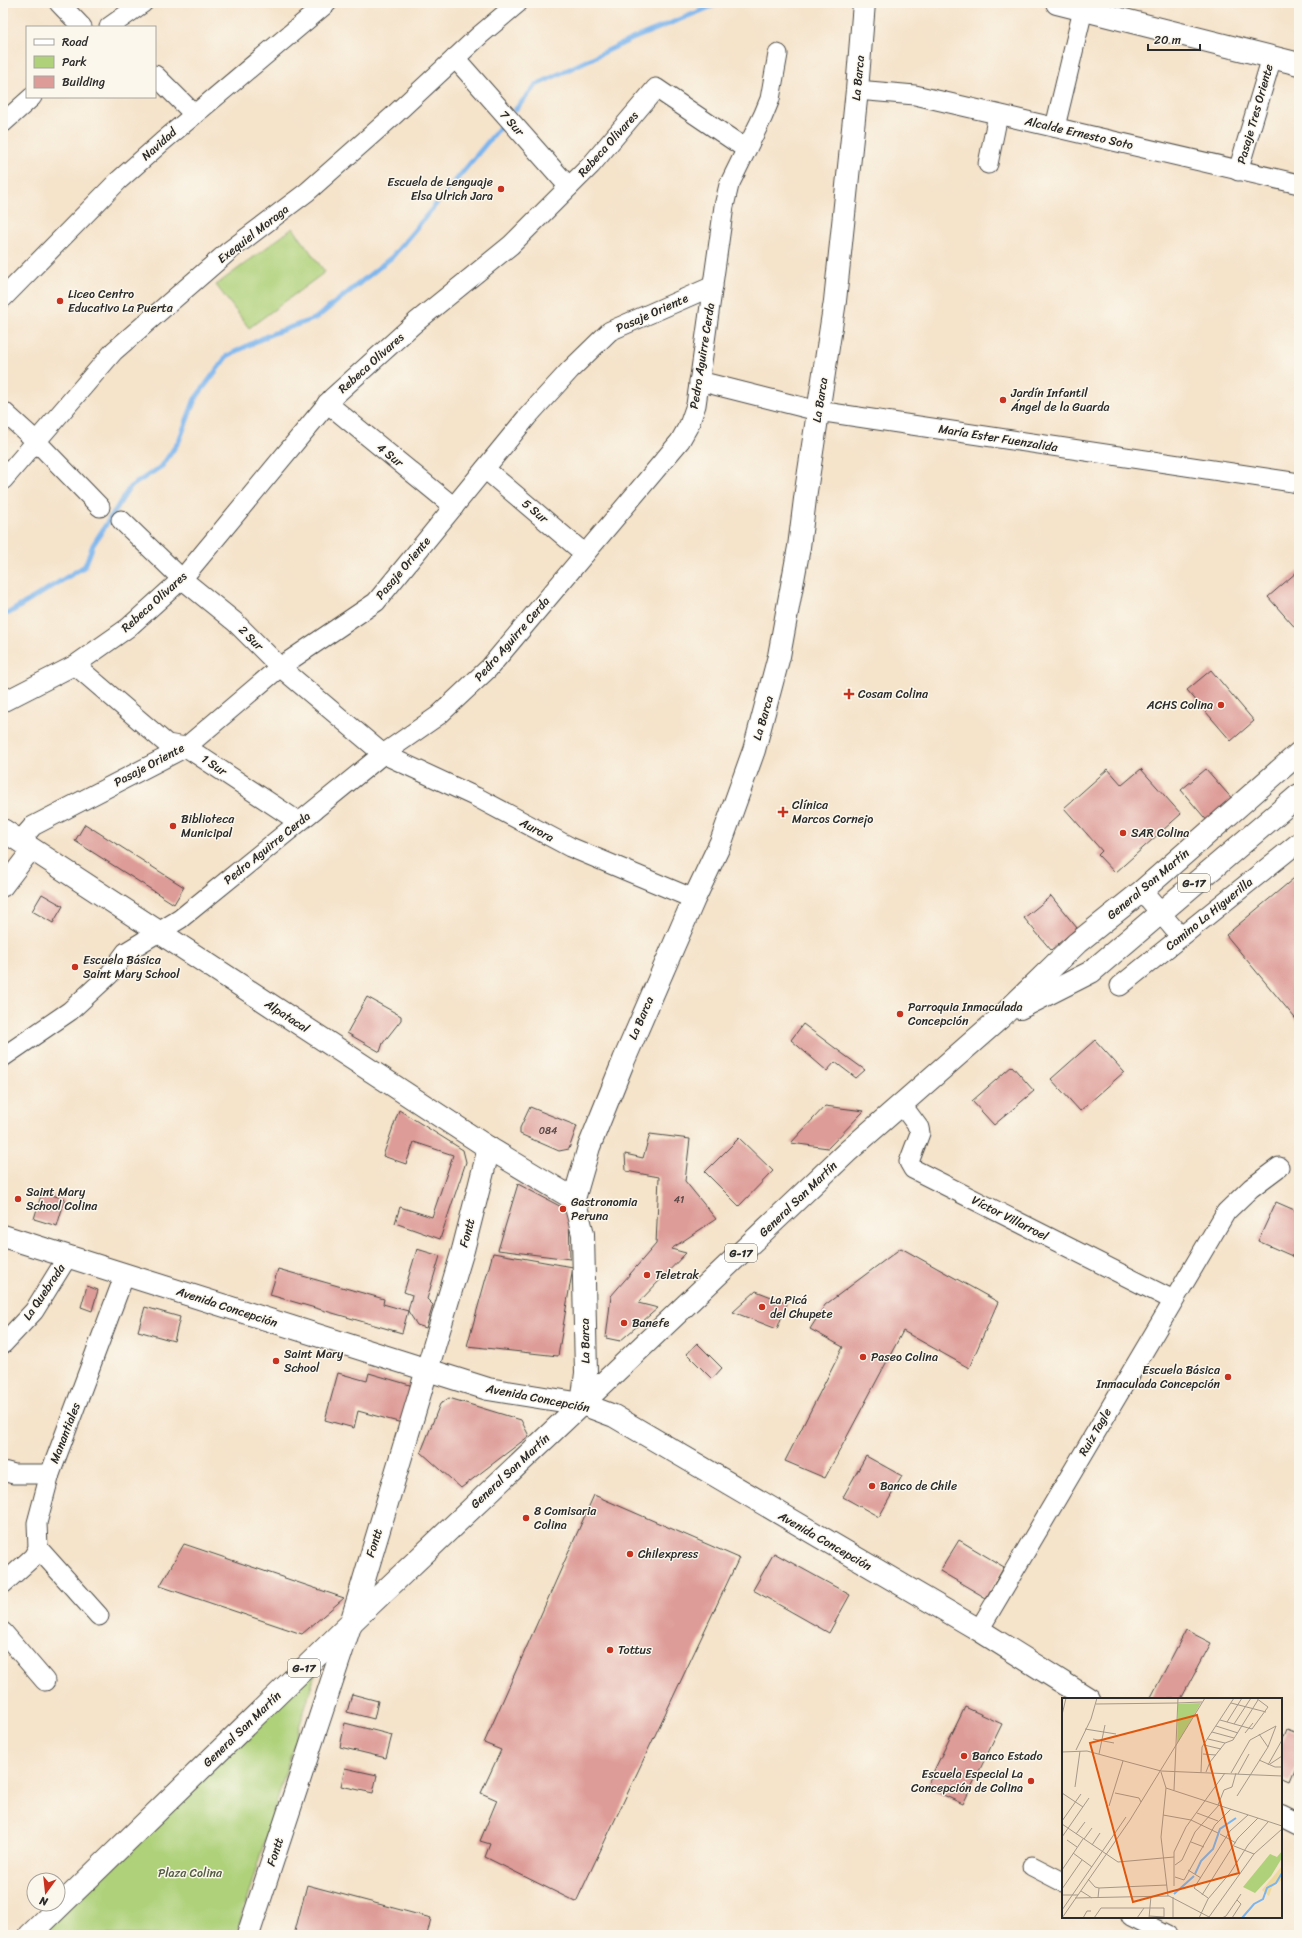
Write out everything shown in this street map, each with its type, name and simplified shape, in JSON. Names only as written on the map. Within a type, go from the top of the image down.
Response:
[{"type":"main road","name":"La Barca","points":[[582,1404],[586,1373],[583,1234],[574,1199],[589,1148],[615,1082],[694,899],[721,842],[754,750],[767,704],[790,602],[835,301],[857,90],[864,3]]},
{"type":"main road","points":[[1057,3],[1081,7],[1299,64]]},
{"type":"main road","name":"General San Martín","points":[[30,1935],[351,1622],[847,1152],[1000,1018],[1077,943],[1142,891],[1299,753]]},
{"type":"main road","name":"General San Martín","points":[[1000,1018],[1091,972],[1159,912],[1299,795]]},
{"type":"main road","name":"Alpatacal","points":[[18,840],[489,1148],[574,1199]]},
{"type":"main road","name":"Fontt","points":[[248,1935],[351,1622],[463,1250],[489,1148]]},
{"type":"main road","name":"Avenida Concepción","points":[[3,1236],[488,1389],[582,1404],[614,1416],[979,1630],[1087,1698]]},
{"type":"main road","points":[[1282,1815],[1299,1824]]},
{"type":"street","points":[[59,3],[81,26]]},
{"type":"street","points":[[110,26],[143,3]]},
{"type":"street","name":"Navidad","points":[[3,298],[118,181],[194,114],[327,3]]},
{"type":"street","name":"Exequiel Moraga","points":[[3,480],[114,351],[229,251],[307,192],[518,3]]},
{"type":"street","points":[[1055,127],[1081,7]]},
{"type":"street","name":"Pedro Aguirre Cerda","points":[[3,1057],[70,1011],[109,975],[126,952],[180,920],[383,754],[440,715],[470,688],[489,668],[680,440],[689,425],[696,405],[724,206],[729,185],[763,116],[770,98],[778,54]]},
{"type":"street","name":"Pasaje Tres Oriente","points":[[1238,171],[1272,57]]},
{"type":"street","name":"7 Sur","points":[[455,58],[569,187]]},
{"type":"street","points":[[156,76],[194,114]]},
{"type":"street","name":"Rebeca Olivares","points":[[3,702],[75,666],[129,627],[182,579],[251,498],[327,403],[416,322],[511,245],[591,165],[656,88],[746,149]]},
{"type":"street","name":"Alcalde Ernesto Soto","points":[[857,90],[915,95],[1299,184]]},
{"type":"street","points":[[3,124],[31,98]]},
{"type":"street","points":[[988,164],[998,115]]},
{"type":"street","name":"Pasaje Oriente","points":[[3,887],[18,840],[33,826],[186,747],[280,667],[376,602],[527,417],[570,370],[610,331],[712,286]]},
{"type":"street","name":"María Ester Fuenzalida","points":[[699,380],[818,411],[1299,484]]},
{"type":"street","name":"4 Sur","points":[[327,403],[454,507]]},
{"type":"street","points":[[3,411],[36,441],[100,507]]},
{"type":"street","name":"5 Sur","points":[[485,469],[585,554]]},
{"type":"street","name":"2 Sur","points":[[121,520],[182,579],[235,622],[280,667],[383,754]]},
{"type":"street","name":"1 Sur","points":[[75,666],[167,744],[186,747],[299,822]]},
{"type":"street","name":"Aurora","points":[[383,754],[476,797],[570,847],[694,899]]},
{"type":"street","name":"Camino La Higuerilla","points":[[1120,986],[1180,936],[1299,842]]},
{"type":"street","points":[[1142,891],[1180,936]]},
{"type":"street","name":"Víctor Villarroel","points":[[902,1105],[919,1128],[920,1133],[909,1162],[913,1169],[1173,1300]]},
{"type":"street","name":"Ruiz Tagle","points":[[979,1630],[1226,1212],[1251,1188],[1279,1167]]},
{"type":"street","name":"La Quebrada","points":[[3,1344],[34,1311],[68,1256]]},
{"type":"street","name":"Manantiales","points":[[38,1548],[37,1523],[50,1474],[125,1274]]},
{"type":"street","points":[[3,1471],[14,1474],[50,1474]]},
{"type":"street","points":[[6,1576],[33,1557],[38,1548],[99,1616]]},
{"type":"street","points":[[3,1632],[45,1681]]},
{"type":"street","points":[[1032,1866],[1062,1881]]},
{"type":"street","points":[[1133,1918],[1159,1929]]},
{"type":"green space","points":[[293,228],[325,272],[249,328],[216,285]]},
{"type":"green space","name":"Plaza Colina","points":[[318,1665],[236,1935],[40,1935],[64,1912],[66,1912],[66,1910]]},
{"type":"building","points":[[1298,571],[1299,573],[1299,632],[1268,597]]},
{"type":"building","name":"ACHS Colina","points":[[1211,670],[1254,721],[1231,741],[1187,690]]},
{"type":"building","name":"SAR Colina","points":[[1108,769],[1122,785],[1141,769],[1181,814],[1115,873],[1098,855],[1102,851],[1064,808]]},
{"type":"building","points":[[1206,769],[1234,801],[1209,823],[1181,790]]},
{"type":"building","points":[[85,824],[184,887],[174,904],[75,841]]},
{"type":"building","points":[[1299,874],[1299,1023],[1226,935]]},
{"type":"building","points":[[42,894],[63,906],[53,923],[32,911]]},
{"type":"building","points":[[1051,896],[1077,928],[1051,950],[1024,918]]},
{"type":"building","points":[[367,997],[401,1016],[401,1020],[383,1043],[380,1052],[347,1033]]},
{"type":"building","points":[[803,1024],[865,1070],[856,1078],[835,1062],[827,1071],[791,1040]]},
{"type":"building","points":[[1095,1040],[1124,1072],[1080,1111],[1051,1079]]},
{"type":"building","points":[[1012,1066],[1034,1091],[994,1125],[972,1101]]},
{"type":"building","points":[[825,1106],[864,1111],[828,1148],[791,1143]]},
{"type":"building","points":[[530,1107],[577,1126],[569,1149],[559,1151],[520,1134],[520,1128]]},
{"type":"building","points":[[399,1110],[463,1150],[466,1162],[440,1239],[395,1223],[400,1207],[432,1217],[453,1155],[414,1142],[406,1164],[383,1156]]},
{"type":"building","points":[[650,1134],[690,1139],[685,1181],[716,1219],[671,1249],[686,1253],[638,1303],[658,1308],[620,1341],[606,1338],[611,1296],[656,1244],[659,1177],[626,1171],[625,1154],[643,1158]]},
{"type":"building","points":[[739,1138],[773,1171],[739,1206],[705,1172]]},
{"type":"building","points":[[518,1184],[569,1211],[570,1259],[498,1250]]},
{"type":"building","points":[[42,1192],[65,1199],[57,1226],[34,1219]]},
{"type":"building","points":[[1276,1202],[1299,1212],[1299,1259],[1258,1241]]},
{"type":"building","name":"Paseo Colina","points":[[901,1248],[998,1302],[969,1368],[903,1331],[825,1478],[785,1461],[843,1347],[810,1329],[825,1305]]},
{"type":"building","points":[[417,1249],[440,1256],[427,1299],[433,1305],[426,1328],[417,1325],[408,1311],[412,1295],[404,1292]]},
{"type":"building","points":[[493,1253],[573,1267],[558,1356],[467,1346]]},
{"type":"building","points":[[278,1269],[384,1299],[383,1304],[408,1311],[402,1333],[270,1295]]},
{"type":"building","points":[[87,1286],[98,1290],[92,1311],[81,1307]]},
{"type":"building","name":"La Picá del Chupete","points":[[756,1291],[787,1303],[777,1329],[733,1312]]},
{"type":"building","points":[[145,1307],[180,1317],[174,1341],[138,1331]]},
{"type":"building","points":[[697,1343],[722,1368],[712,1379],[687,1354]]},
{"type":"building","points":[[338,1373],[367,1381],[369,1373],[410,1385],[412,1389],[402,1423],[358,1411],[354,1428],[325,1420]]},
{"type":"building","points":[[449,1398],[521,1420],[529,1436],[461,1488],[421,1452],[440,1404]]},
{"type":"building","name":"Banco de Chile","points":[[866,1456],[902,1476],[879,1517],[843,1497]]},
{"type":"building","name":"Tottus","points":[[594,1495],[739,1558],[576,1902],[485,1857],[490,1844],[480,1841],[497,1800],[481,1793],[501,1750],[484,1743]]},
{"type":"building","points":[[959,1540],[1004,1567],[986,1598],[940,1571]]},
{"type":"building","points":[[184,1544],[344,1598],[302,1634],[160,1586]]},
{"type":"building","points":[[774,1553],[850,1595],[829,1633],[753,1590]]},
{"type":"building","points":[[1186,1630],[1211,1643],[1182,1698],[1151,1698]]},
{"type":"building","points":[[352,1694],[378,1701],[374,1719],[347,1712]]},
{"type":"building","name":"Banco Estado","points":[[965,1707],[1002,1724],[963,1804],[926,1787]]},
{"type":"building","points":[[345,1723],[392,1735],[386,1758],[340,1747]]},
{"type":"building","points":[[1287,1729],[1299,1734],[1299,1760],[1290,1782],[1282,1778],[1282,1742]]},
{"type":"building","points":[[345,1768],[377,1775],[373,1793],[341,1786]]},
{"type":"building","points":[[307,1885],[431,1918],[427,1935],[294,1935]]},
{"type":"waterway","points":[[515,110],[536,85],[632,39],[720,3]]},
{"type":"waterway","points":[[3,615],[9,613],[85,566],[93,545],[130,487],[162,466],[179,441],[195,399],[227,356],[269,335],[316,318],[392,257],[501,126]]},
{"type":"place","name":"Escuela de Lenguaje Elsa Ulrich Jara","points":[[501,189]]},
{"type":"place","name":"Liceo Centro Educativo La Puerta","points":[[60,301]]},
{"type":"place","name":"Jardín Infantil Ángel de la Guarda","points":[[1003,400]]},
{"type":"place","name":"Cosam Colina","points":[[849,694]]},
{"type":"place","name":"ACHS Colina","points":[[1221,705]]},
{"type":"place","name":"Clínica Marcos Cornejo","points":[[783,812]]},
{"type":"place","name":"Biblioteca Municipal","points":[[173,826]]},
{"type":"place","name":"SAR Colina","points":[[1123,833]]},
{"type":"place","name":"Escuela Básica Saint Mary School","points":[[75,967]]},
{"type":"place","name":"Parroquia Inmaculada Concepción","points":[[900,1014]]},
{"type":"place","name":"Saint Mary School Colina","points":[[18,1199]]},
{"type":"place","name":"Gastronomia Peruna","points":[[563,1209]]},
{"type":"place","name":"Teletrak","points":[[647,1275]]},
{"type":"place","name":"La Picá del Chupete","points":[[762,1307]]},
{"type":"place","name":"Banefe","points":[[624,1323]]},
{"type":"place","name":"Paseo Colina","points":[[863,1357]]},
{"type":"place","name":"Saint Mary School","points":[[276,1361]]},
{"type":"place","name":"Escuela Básica Inmaculada Concepción","points":[[1228,1377]]},
{"type":"place","name":"Banco de Chile","points":[[872,1486]]},
{"type":"place","name":"8 Comisaria Colina","points":[[526,1518]]},
{"type":"place","name":"Chilexpress","points":[[630,1554]]},
{"type":"place","name":"Tottus","points":[[610,1650]]},
{"type":"place","name":"Banco Estado","points":[[964,1756]]},
{"type":"place","name":"Escuela Especial La Concepción de Colina","points":[[1031,1781]]}]
